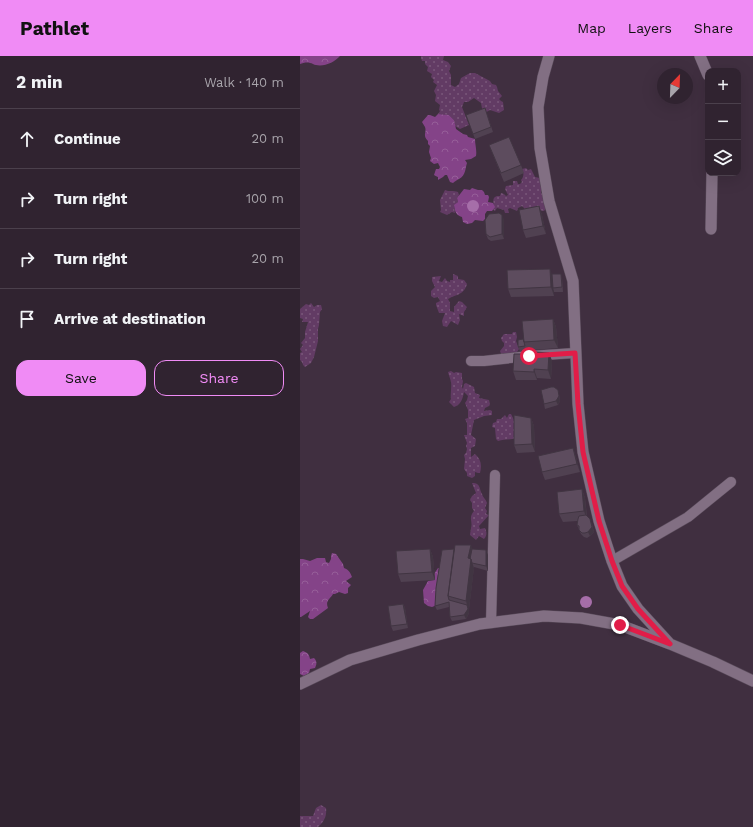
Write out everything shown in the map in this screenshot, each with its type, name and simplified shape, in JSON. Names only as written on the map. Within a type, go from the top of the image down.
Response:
[{"type":"street","points":[[549,56],[543,77],[538,107],[540,148],[549,201],[573,281],[575,353],[583,452],[599,521],[622,586],[638,609],[670,644]]},
{"type":"street","points":[[700,56],[705,68]]},
{"type":"street","points":[[711,229],[712,176]]},
{"type":"street","points":[[300,684],[350,660],[418,640],[480,624],[544,616],[581,618],[620,625],[713,662],[753,681]]},
{"type":"lane","points":[[472,361],[575,353]]},
{"type":"lane","points":[[491,623],[495,475]]},
{"type":"lane","points":[[612,561],[688,517],[731,482]]},
{"type":"shaded area","points":[[421,56],[444,56],[443,60],[448,62],[451,66],[449,71],[451,75],[451,85],[455,87],[459,84],[461,78],[470,73],[475,73],[490,81],[492,84],[496,85],[502,96],[499,99],[503,102],[504,110],[499,113],[490,110],[483,114],[481,103],[474,98],[468,102],[464,102],[462,107],[469,125],[460,129],[455,126],[454,120],[449,115],[438,114],[440,111],[440,105],[435,101],[436,95],[434,91],[437,85],[433,82],[434,80],[431,77],[432,74],[427,71],[428,67],[425,64],[425,61],[422,61]]},
{"type":"shaded area","points":[[526,168],[528,170],[531,169],[535,177],[540,178],[540,185],[542,189],[541,192],[546,204],[544,211],[524,210],[522,206],[518,208],[517,211],[510,208],[508,209],[509,213],[505,213],[504,210],[497,208],[495,211],[493,209],[494,197],[500,196],[501,193],[506,196],[508,195],[505,189],[506,186],[513,185],[513,181],[517,181],[518,184],[520,184],[523,178],[522,169]]},
{"type":"shaded area","points":[[445,190],[458,192],[459,195],[457,198],[458,202],[454,206],[455,213],[452,212],[447,215],[440,212],[440,200]]},
{"type":"shaded area","points":[[453,274],[458,276],[458,279],[464,280],[467,284],[466,288],[460,294],[448,299],[450,303],[450,311],[454,312],[454,307],[459,301],[467,307],[464,312],[464,316],[459,314],[460,320],[458,325],[451,321],[447,327],[443,326],[442,321],[445,313],[439,313],[436,305],[436,303],[440,301],[438,297],[434,298],[431,296],[431,291],[435,287],[432,277],[441,276],[439,281],[442,282],[445,278],[450,282],[450,280],[453,280]]},
{"type":"shaded area","points":[[311,303],[314,307],[321,305],[322,309],[320,312],[318,341],[314,357],[311,363],[305,367],[300,360],[300,353],[302,352],[300,349],[303,345],[301,343],[305,338],[308,322],[302,322],[303,319],[300,318],[300,309],[306,304],[309,305]]},
{"type":"shaded area","points":[[513,332],[516,332],[516,341],[519,349],[515,355],[506,353],[501,354],[500,351],[504,346],[504,343],[501,338],[504,334],[512,334]]},
{"type":"shaded area","points":[[451,371],[454,373],[462,373],[463,389],[464,384],[466,383],[474,387],[475,393],[480,395],[479,398],[489,400],[490,404],[484,411],[492,411],[492,415],[474,420],[471,435],[476,439],[475,446],[471,448],[471,457],[475,454],[477,456],[480,460],[481,467],[480,473],[475,472],[475,476],[472,478],[467,476],[464,469],[464,455],[467,449],[467,443],[464,435],[467,435],[467,423],[465,419],[468,418],[468,410],[465,403],[468,396],[464,392],[460,403],[454,407],[449,402],[451,399],[451,381],[448,372]]},
{"type":"shaded area","points":[[509,414],[511,414],[514,420],[517,438],[498,441],[496,439],[495,428],[492,427],[493,423],[505,415],[507,418]]},
{"type":"shaded area","points":[[472,483],[478,485],[487,503],[485,508],[487,511],[486,514],[489,515],[479,526],[480,529],[485,528],[486,536],[484,539],[479,536],[476,540],[470,535],[471,518],[474,511],[470,500],[476,493]]},
{"type":"shaded area","points":[[321,805],[326,808],[326,814],[325,819],[320,825],[318,827],[300,827],[300,816],[313,816],[316,808]]},
{"type":"green space","points":[[300,56],[340,56],[329,64],[315,65],[312,63],[300,64]]},
{"type":"green space","points":[[438,114],[449,115],[454,120],[456,129],[468,137],[475,139],[476,156],[465,160],[467,163],[464,174],[453,183],[450,182],[447,175],[438,180],[438,177],[434,175],[436,169],[439,169],[440,167],[438,163],[434,164],[430,161],[430,146],[425,137],[425,127],[422,122],[428,115],[435,117]]},
{"type":"green space","points":[[472,188],[482,190],[485,195],[488,195],[489,197],[488,202],[493,203],[495,207],[492,211],[487,211],[483,221],[475,220],[472,223],[467,224],[463,222],[462,217],[456,213],[454,205],[458,202],[457,198],[464,189],[470,190]]},
{"type":"green space","points":[[332,553],[336,554],[344,568],[349,571],[352,577],[346,581],[351,585],[348,588],[348,593],[345,594],[339,592],[333,594],[327,602],[328,608],[313,619],[308,617],[310,611],[300,617],[300,559],[310,561],[317,558],[325,558],[326,562],[329,563]]},
{"type":"green space","points":[[438,568],[441,568],[437,605],[432,607],[424,603],[423,590],[428,581],[435,580],[434,574]]},
{"type":"green space","points":[[303,651],[308,654],[310,659],[314,658],[316,660],[315,668],[310,669],[309,673],[304,676],[300,674],[300,653]]},
{"type":"building","points":[[485,108],[491,127],[473,134],[466,115]]},
{"type":"building","points":[[509,137],[521,165],[501,173],[489,145]]},
{"type":"building","points":[[539,206],[543,226],[523,230],[519,210]]},
{"type":"building","points":[[499,213],[502,215],[502,234],[490,237],[486,234],[485,220],[489,214]]},
{"type":"building","points":[[550,269],[551,287],[508,289],[507,270]]},
{"type":"building","points":[[552,274],[561,274],[562,287],[553,288]]},
{"type":"building","points":[[553,319],[554,340],[524,342],[522,321]]},
{"type":"building","points":[[523,339],[525,346],[518,347],[518,340]]},
{"type":"building","points":[[535,352],[549,353],[548,370],[534,369],[534,372],[513,371],[514,354],[535,354]]},
{"type":"building","points":[[551,387],[558,390],[559,396],[556,401],[544,404],[541,390]]},
{"type":"building","points":[[514,415],[531,418],[532,444],[514,445]]},
{"type":"building","points":[[573,448],[577,464],[542,472],[538,456]]},
{"type":"building","points":[[582,489],[584,511],[559,514],[557,492]]},
{"type":"building","points":[[586,515],[590,519],[592,527],[588,532],[582,533],[577,525],[578,519],[579,516]]},
{"type":"building","points":[[455,545],[471,545],[468,558],[471,559],[466,601],[448,596]]},
{"type":"building","points":[[430,549],[432,572],[398,574],[396,551]]},
{"type":"building","points":[[454,549],[448,596],[449,600],[467,605],[468,609],[464,615],[450,617],[449,602],[435,606],[436,588],[442,550]]},
{"type":"building","points":[[472,549],[486,550],[486,566],[472,563],[470,559]]},
{"type":"building","points":[[403,604],[407,624],[391,626],[388,606]]},
{"type":"route","points":[[529,356],[575,353],[583,452],[599,521],[612,561],[622,586],[638,609],[670,644],[620,625]]}]
